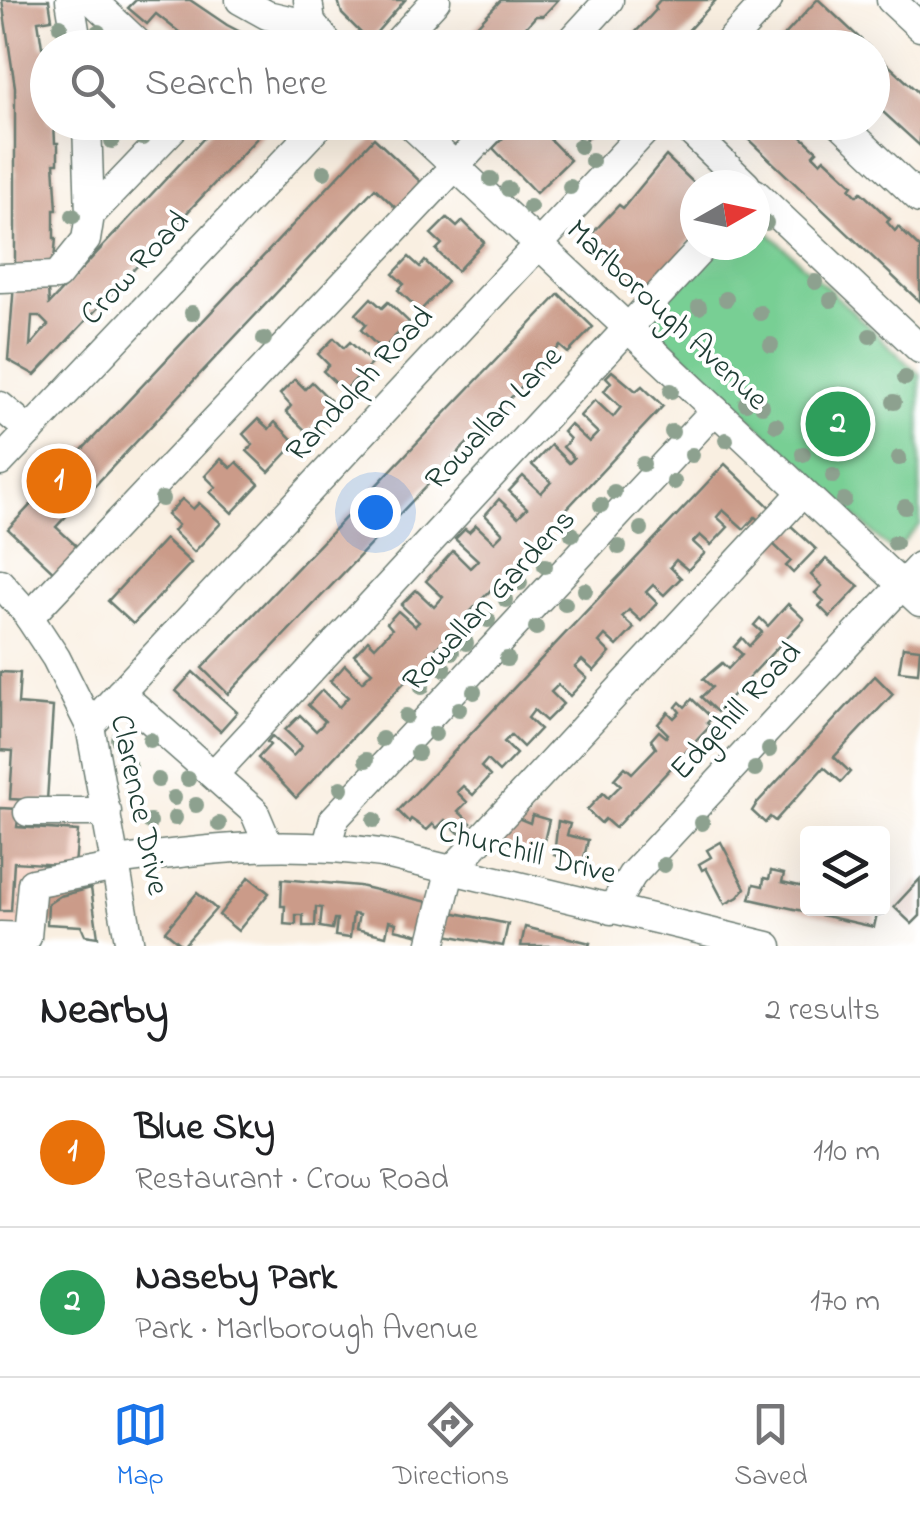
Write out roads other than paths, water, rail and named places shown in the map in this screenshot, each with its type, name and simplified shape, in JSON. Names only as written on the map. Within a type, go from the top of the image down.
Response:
[{"type":"street","points":[[70,0],[75,30]]},
{"type":"street","points":[[92,0],[124,30]]},
{"type":"street","points":[[240,0],[268,15],[306,24],[309,11]]},
{"type":"street","points":[[408,30],[436,0]]},
{"type":"street","points":[[582,30],[609,0]]},
{"type":"street","points":[[749,30],[768,0]]},
{"type":"street","points":[[890,0],[919,24]]},
{"type":"street","points":[[0,278],[57,276],[86,240],[90,215],[88,140]]},
{"type":"street","points":[[90,215],[162,140]]},
{"type":"street","name":"Crow Road","points":[[0,462],[305,140]]},
{"type":"street","name":"Marlborough Avenue","points":[[427,140],[802,493],[914,584]]},
{"type":"street","points":[[29,616],[481,140]]},
{"type":"street","name":"Randolph Road","points":[[120,694],[637,140]]},
{"type":"street","points":[[700,140],[731,170]]},
{"type":"street","points":[[858,140],[920,199]]},
{"type":"street","points":[[770,207],[920,349]]},
{"type":"street","name":"Rowallan Lane","points":[[214,774],[692,260]]},
{"type":"street","points":[[0,406],[30,431]]},
{"type":"street","name":"Rowallan Gardens","points":[[327,846],[334,819],[715,410]]},
{"type":"street","points":[[432,946],[450,872],[802,493]]},
{"type":"street","name":"Clarence Drive","points":[[0,583],[29,616],[56,658],[90,726],[130,946]]},
{"type":"street","name":"Edgehill Road","points":[[611,910],[632,875],[914,584]]},
{"type":"street","points":[[90,726],[120,694],[254,811],[268,844]]},
{"type":"street","points":[[28,812],[107,812]]},
{"type":"street","name":"Churchill Drive","points":[[0,936],[26,937],[32,883],[116,864],[268,844],[381,853],[768,946]]},
{"type":"place","name":"Naseby Park","points":[[838,424]]},
{"type":"place","name":"Blue Sky","points":[[59,481]]}]
